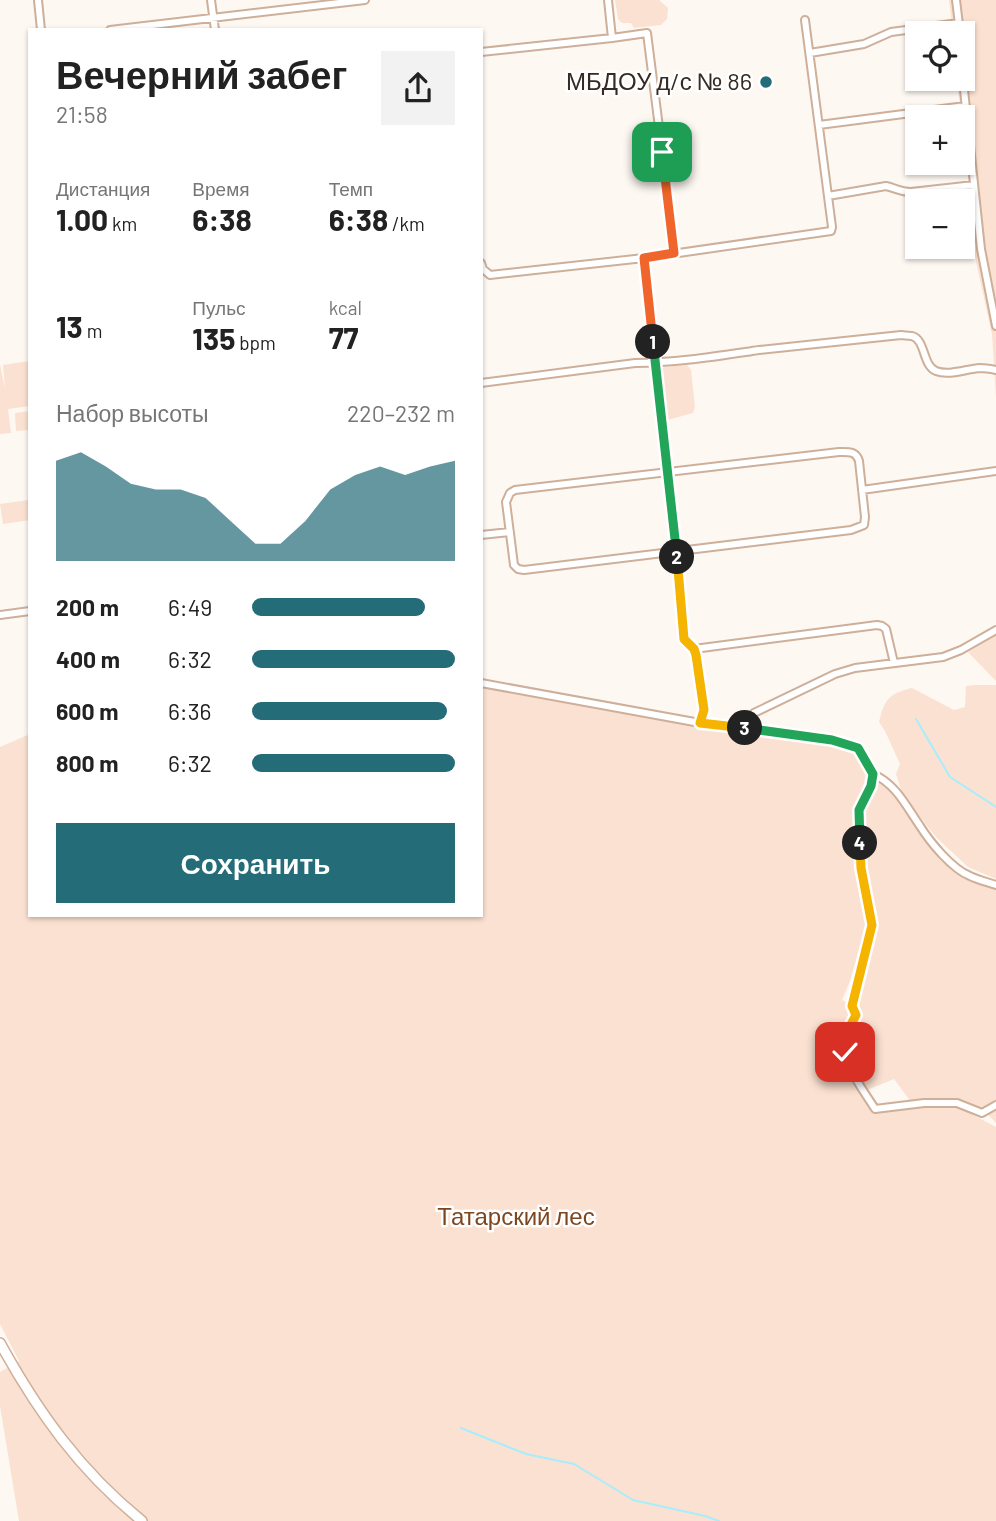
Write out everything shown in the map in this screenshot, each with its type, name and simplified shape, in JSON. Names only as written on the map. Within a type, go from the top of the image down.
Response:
[{"type":"main road","points":[[0,1343],[60,1438],[89,1473],[142,1521]]},
{"type":"street","points":[[38,0],[41,28]]},
{"type":"street","points":[[211,0],[215,28]]},
{"type":"street","points":[[126,28],[365,0]]},
{"type":"street","points":[[608,0],[612,38]]},
{"type":"street","points":[[956,0],[959,21]]},
{"type":"street","points":[[483,269],[490,275],[644,258],[831,231],[806,20]]},
{"type":"street","points":[[810,52],[864,44],[891,32],[905,30]]},
{"type":"street","points":[[483,52],[647,33],[674,253]]},
{"type":"street","points":[[819,125],[905,114]]},
{"type":"street","points":[[973,175],[981,249],[996,326]]},
{"type":"street","points":[[828,196],[886,186],[902,192],[911,192],[974,185]]},
{"type":"street","points":[[644,258],[677,551],[684,639],[696,655],[704,710],[700,723]]},
{"type":"street","points":[[483,383],[635,363],[911,336],[918,339],[929,365],[937,371],[981,368],[996,370]]},
{"type":"street","points":[[839,452],[852,452],[857,455],[862,490],[864,525],[852,530],[524,570],[514,565],[506,502],[507,497],[515,490],[839,452]]},
{"type":"street","points":[[862,490],[996,471]]},
{"type":"street","points":[[483,535],[510,532]]},
{"type":"street","points":[[0,615],[28,611]]},
{"type":"street","points":[[694,649],[877,625],[886,629],[894,663]]},
{"type":"street","points":[[742,727],[754,713],[835,674],[855,668],[943,657],[996,631]]},
{"type":"street","points":[[483,683],[700,723],[832,740],[858,748],[873,774],[885,780],[896,792],[922,830],[949,861],[967,876],[996,884]]},
{"type":"street","points":[[873,774],[871,786],[859,810],[861,868],[872,925],[852,1006],[856,1015],[847,1032],[845,1052],[850,1068],[875,1109],[924,1103],[957,1103],[982,1113],[996,1105]]},
{"type":"green space","points":[[615,0],[659,0],[668,8],[667,19],[661,25],[634,28],[631,23],[622,23],[618,19]]},
{"type":"green space","points":[[949,0],[996,0],[996,398],[992,334],[976,262],[975,189],[969,189],[968,175],[975,175],[975,105],[960,105],[958,91],[975,91],[975,21],[952,21]]},
{"type":"green space","points":[[28,361],[28,406],[8,409],[11,433],[0,434],[0,364],[5,389],[3,365]]},
{"type":"green space","points":[[687,365],[691,370],[695,407],[693,413],[668,420],[661,370],[664,367]]},
{"type":"green space","points":[[28,411],[28,430],[16,431],[15,413]]},
{"type":"green space","points":[[28,500],[28,520],[3,524],[0,504]]},
{"type":"green space","points":[[996,635],[996,681],[968,652]]},
{"type":"green space","name":"Татарский лес","points":[[483,683],[729,732],[786,737],[846,748],[861,755],[866,774],[858,807],[857,872],[866,926],[842,1000],[848,1003],[850,1035],[860,1012],[856,1005],[875,921],[863,866],[862,810],[874,785],[881,781],[897,798],[952,871],[996,889],[996,1123],[983,1109],[950,1101],[911,1102],[894,1079],[867,1090],[849,1057],[847,1071],[871,1111],[917,1105],[958,1107],[996,1127],[996,1521],[19,1521],[0,1406],[0,1372],[19,1361],[0,1324],[0,747],[28,735],[28,917],[483,917]]},
{"type":"green space","points":[[996,685],[996,879],[968,867],[936,837],[903,796],[896,774],[900,764],[879,722],[886,703],[898,693],[912,688],[954,710],[965,707],[966,686]]},
{"type":"waterway","points":[[916,719],[950,777],[996,807]]},
{"type":"waterway","points":[[461,1428],[526,1454],[574,1464],[633,1500],[719,1521]]},
{"type":"place","name":"МБДОУ д/с № 86","points":[[766,82]]},
{"type":"route","points":[[662,152],[674,253],[644,258],[677,551],[684,639],[696,655],[704,710],[700,723],[832,740],[858,748],[873,774],[871,786],[859,810],[861,868],[872,925],[852,1006],[856,1015],[847,1032],[845,1052]]}]
